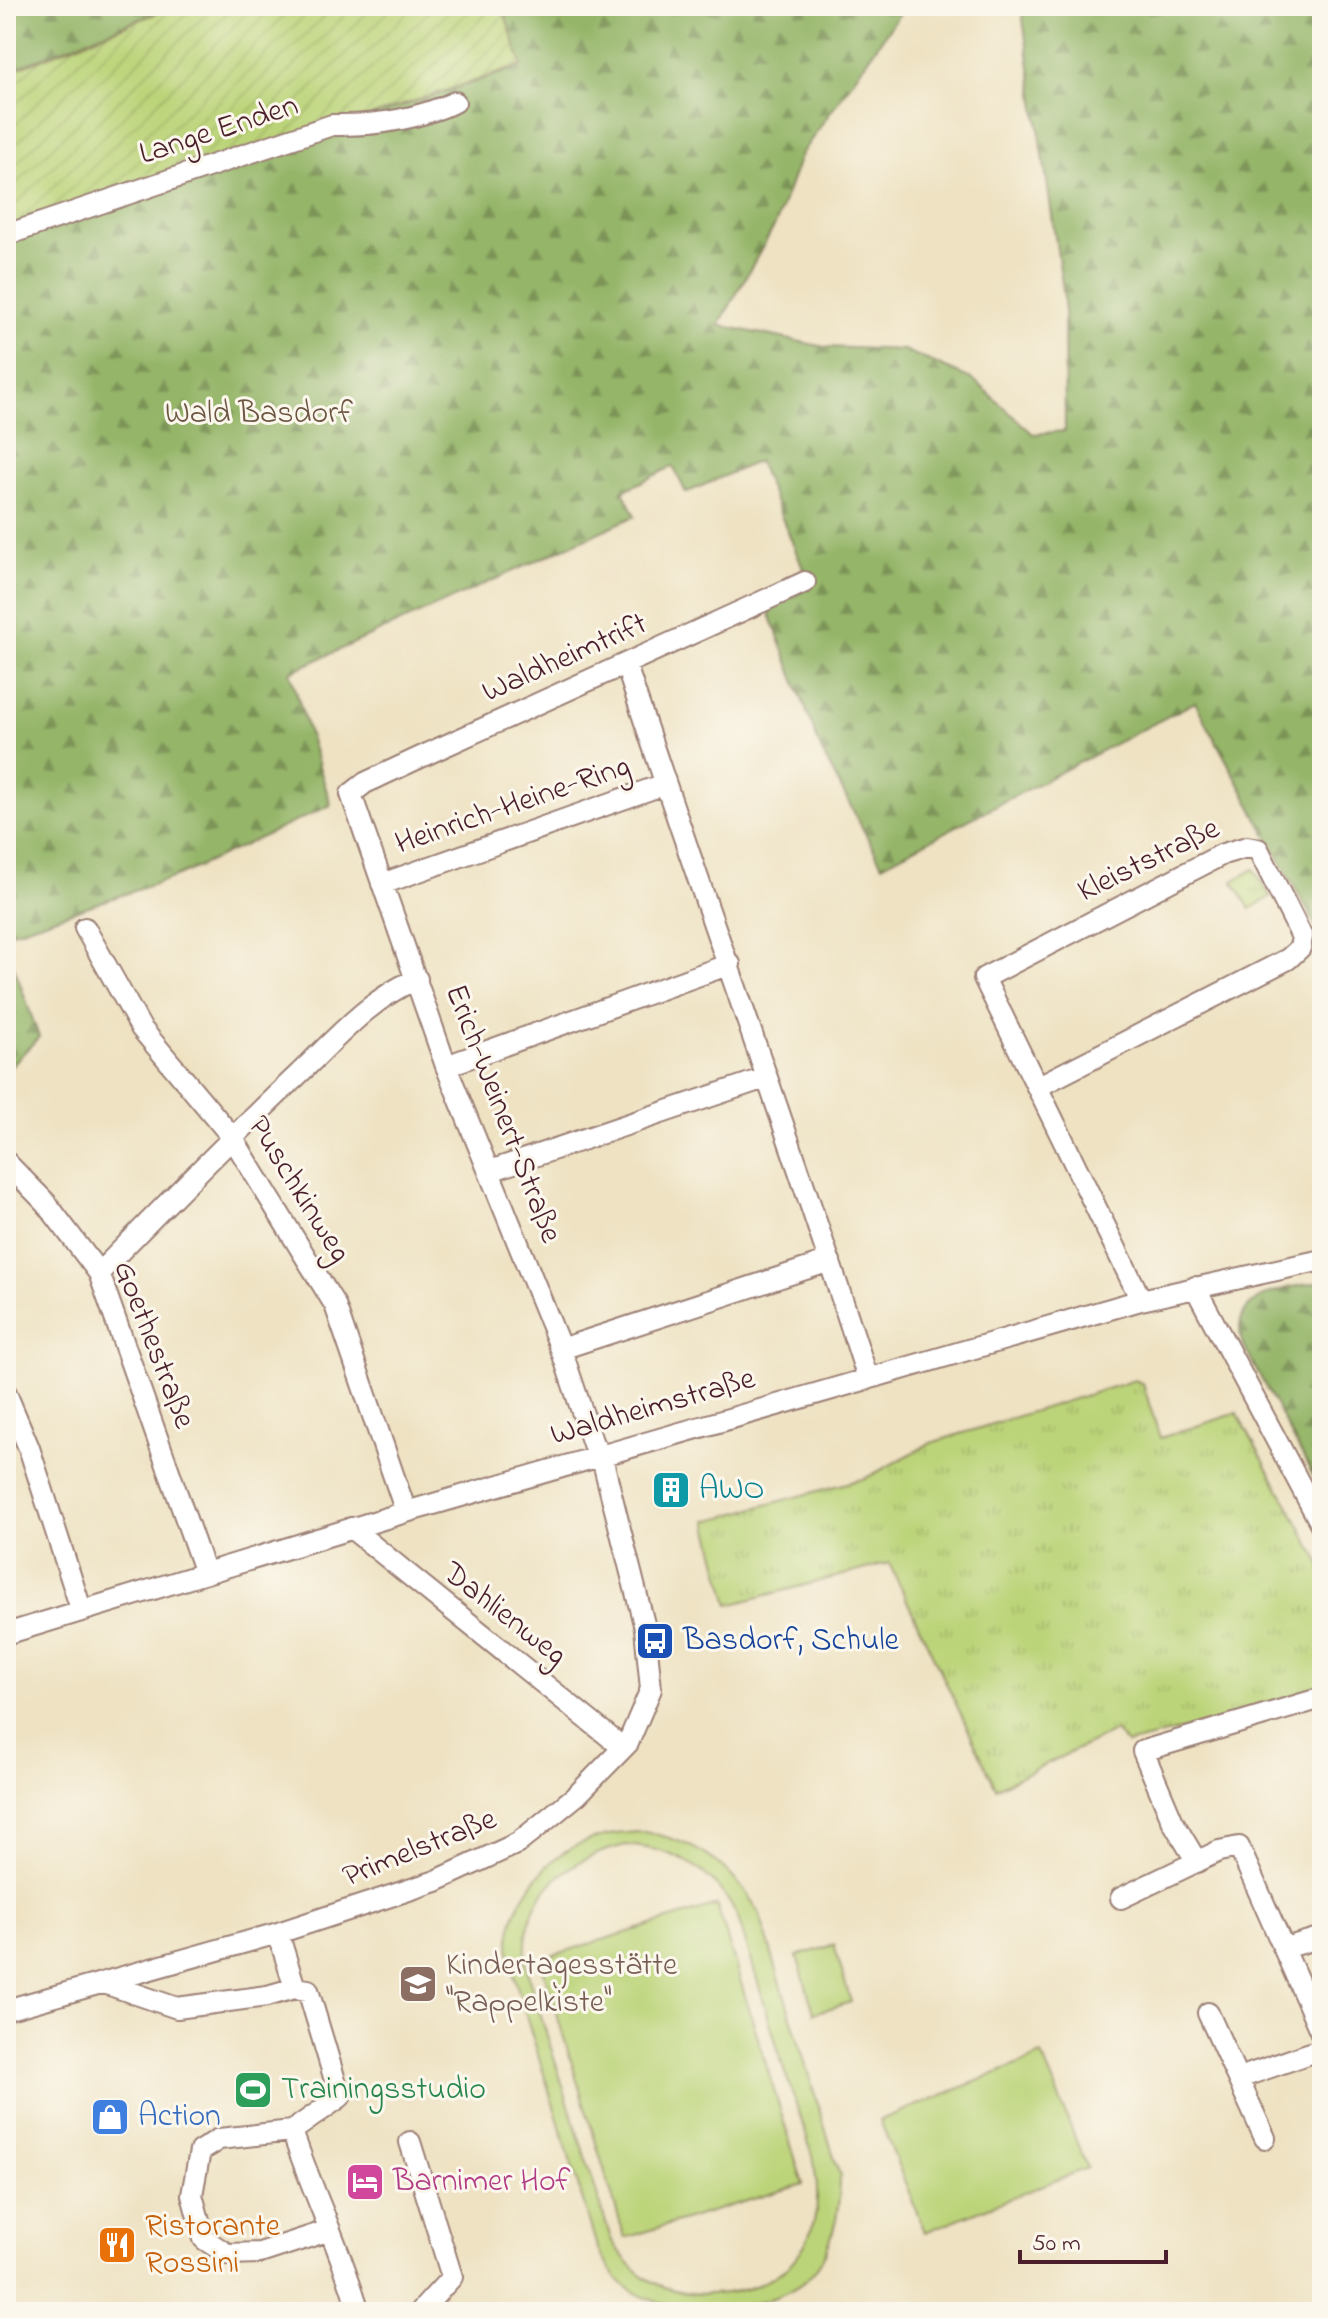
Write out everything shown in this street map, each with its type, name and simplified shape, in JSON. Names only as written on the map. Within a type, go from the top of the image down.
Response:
[{"type":"street","name":"Lange Enden","points":[[6,235],[332,125],[373,126],[428,114],[455,102]]},
{"type":"street","name":"Waldheimtrift","points":[[351,794],[365,783],[805,582]]},
{"type":"street","name":"Heinrich-Heine-Ring","points":[[626,665],[730,964],[765,1078],[868,1379]]},
{"type":"street","name":"Heinrich-Heine-Ring","points":[[382,884],[665,784]]},
{"type":"street","name":"Erich-Weinert-Straße","points":[[351,794],[446,1066],[561,1349],[593,1444],[601,1454]]},
{"type":"street","name":"Kleiststraße","points":[[1037,1087],[1288,959],[1300,948],[1302,937],[1258,849],[1247,847],[1223,854],[984,978],[1037,1087],[1141,1300]]},
{"type":"street","name":"Puschkinweg","points":[[85,928],[141,1028],[232,1137],[335,1305],[406,1512]]},
{"type":"street","points":[[446,1066],[730,964]]},
{"type":"street","points":[[99,1273],[232,1137],[346,1030],[397,987],[417,979]]},
{"type":"street","points":[[490,1171],[765,1078]]},
{"type":"street","name":"Goethestraße","points":[[6,1162],[46,1203],[99,1273],[205,1573]]},
{"type":"street","name":"Waldheimstraße","points":[[6,1634],[601,1454],[1141,1300],[1322,1260]]},
{"type":"street","points":[[561,1349],[830,1261]]},
{"type":"street","points":[[1195,1287],[1322,1526]]},
{"type":"street","points":[[6,1393],[38,1473],[81,1609]]},
{"type":"street","name":"Primelstraße","points":[[6,2010],[278,1933],[436,1881],[518,1843],[577,1795],[628,1743],[651,1689],[645,1628],[601,1454]]},
{"type":"street","name":"Dahlienweg","points":[[351,1528],[366,1544],[622,1747]]},
{"type":"street","points":[[1197,1862],[1173,1822],[1143,1751],[1322,1698]]},
{"type":"street","points":[[1121,1898],[1197,1862],[1239,1847],[1322,2035]]},
{"type":"street","points":[[278,1933],[295,1988]]},
{"type":"street","points":[[1285,1948],[1322,1937]]},
{"type":"street","points":[[104,1983],[177,2008],[267,1996],[295,1988],[308,1990],[340,2097],[292,2131],[219,2139],[200,2151],[192,2195],[204,2239],[227,2254],[260,2253],[327,2231]]},
{"type":"street","points":[[1208,2013],[1265,2138]]},
{"type":"street","points":[[1239,2078],[1322,2049]]},
{"type":"street","points":[[292,2131],[327,2231],[340,2248],[359,2312]]},
{"type":"street","points":[[410,2142],[452,2277],[420,2312]]},
{"type":"green space","points":[[6,6],[173,6],[6,72]]},
{"type":"green space","points":[[175,6],[502,6],[522,65],[6,238],[6,73]]},
{"type":"green space","name":"Wald Basdorf","points":[[502,6],[905,6],[801,154],[776,223],[719,325],[825,347],[904,350],[974,380],[1033,434],[1065,431],[1064,297],[1021,6],[1322,6],[1322,938],[1195,702],[882,865],[822,752],[768,609],[811,587],[758,461],[686,493],[673,466],[623,491],[635,516],[290,672],[331,805],[178,876],[6,934],[6,239],[522,66]]},
{"type":"green space","points":[[1254,869],[1271,897],[1250,909],[1233,881]]},
{"type":"green space","points":[[6,944],[39,1037],[6,1071]]},
{"type":"green space","points":[[1322,1281],[1322,1492],[1243,1345],[1240,1328],[1243,1314],[1263,1296]]},
{"type":"green space","points":[[1135,1380],[1143,1384],[1160,1438],[1237,1413],[1322,1566],[1322,1691],[1308,1698],[1127,1744],[1115,1731],[996,1788],[889,1563],[729,1605],[707,1521],[866,1478],[931,1443]]},
{"type":"green space","points":[[644,1832],[680,1842],[711,1858],[737,1881],[759,1912],[840,2177],[833,2232],[815,2270],[788,2292],[742,2306],[691,2308],[666,2304],[626,2287],[606,2263],[597,2247],[514,1976],[509,1949],[510,1931],[520,1903],[538,1876],[559,1856],[588,1840]],"holes":[[[626,1845],[677,1857],[705,1874],[737,1915],[815,2171],[817,2197],[807,2241],[779,2274],[736,2291],[694,2294],[665,2287],[641,2274],[620,2253],[611,2239],[528,1975],[526,1949],[529,1926],[547,1888],[581,1861],[602,1852]]]},
{"type":"green space","points":[[717,1905],[803,2184],[625,2238],[540,1959]]},
{"type":"green space","points":[[834,1945],[851,2002],[814,2013],[797,1956]]},
{"type":"green space","points":[[1042,2055],[1087,2168],[925,2232],[880,2120]]},
{"type":"place","name":"AWO","points":[[671,1490]]},
{"type":"place","name":"Basdorf, Schule","points":[[655,1641]]},
{"type":"place","name":"Kindertagesstätte \"Rappelkiste\"","points":[[418,1984]]},
{"type":"place","name":"Trainingsstudio","points":[[253,2090]]},
{"type":"place","name":"Action","points":[[110,2117]]},
{"type":"place","name":"Barnimer Hof","points":[[365,2182]]},
{"type":"place","name":"Ristorante Rossini","points":[[117,2245]]}]
